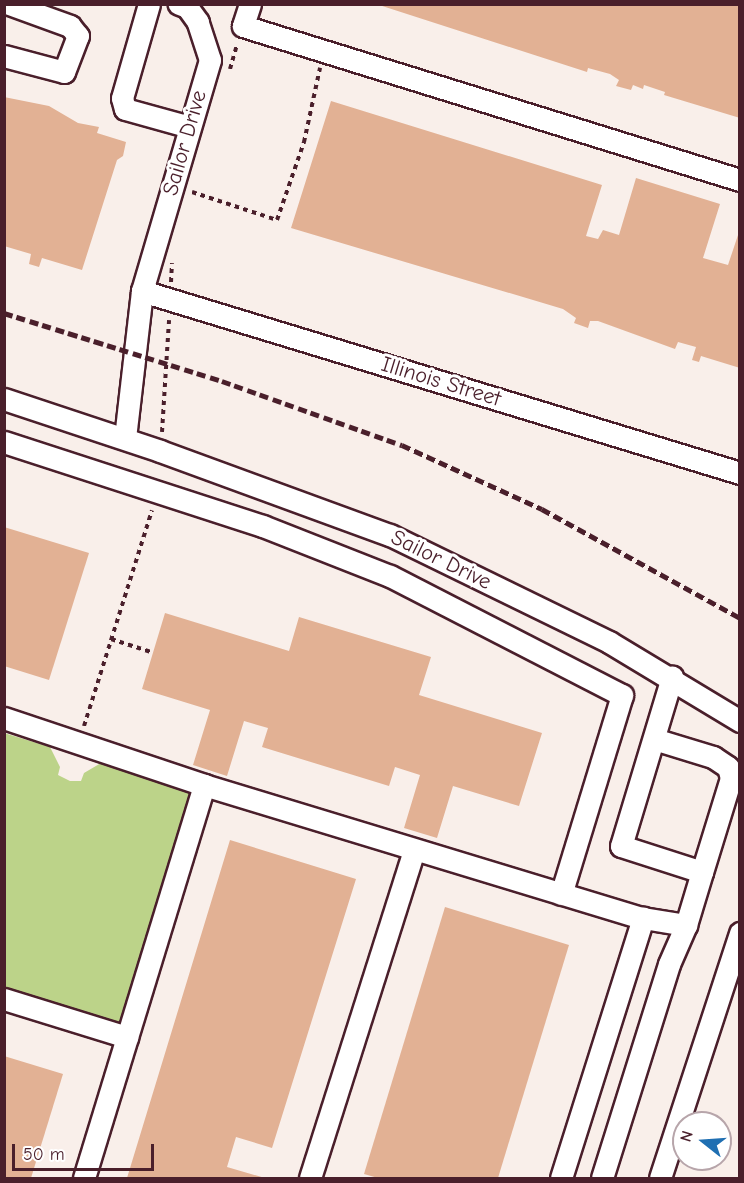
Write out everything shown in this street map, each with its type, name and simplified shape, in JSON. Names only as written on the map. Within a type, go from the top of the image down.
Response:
[{"type":"street","points":[[4,56],[64,72],[78,36],[70,26],[9,4]]},
{"type":"street","points":[[149,4],[122,98],[125,109],[190,128]]},
{"type":"street","name":"Sailor Drive","points":[[125,438],[142,291],[210,60],[198,22],[187,7],[179,4]]},
{"type":"street","points":[[250,4],[243,26],[740,180]]},
{"type":"street","name":"Illinois Street","points":[[142,291],[740,473]]},
{"type":"street","name":"Sailor Drive","points":[[4,399],[125,438],[390,535],[672,677],[740,721]]},
{"type":"street","points":[[4,442],[263,526],[390,576],[622,695],[561,894]]},
{"type":"street","points":[[672,677],[621,846],[702,872]]},
{"type":"street","points":[[4,718],[204,785],[414,850],[643,918],[686,925]]},
{"type":"street","points":[[602,1179],[669,964],[686,925],[730,778],[728,767],[712,757],[654,738]]},
{"type":"street","points":[[84,1179],[204,785]]},
{"type":"street","points":[[310,1179],[414,850]]},
{"type":"street","points":[[561,1179],[643,918]]},
{"type":"street","points":[[660,1179],[740,933]]},
{"type":"street","points":[[4,999],[127,1037]]},
{"type":"path","points":[[226,82],[243,26]]},
{"type":"path","points":[[192,192],[277,220],[304,141],[323,51]]},
{"type":"path","points":[[189,202],[196,181]]},
{"type":"path","points":[[160,451],[173,255]]},
{"type":"path","points":[[79,742],[158,491]]},
{"type":"path","points":[[111,639],[151,652]]},
{"type":"green space","points":[[4,733],[50,747],[60,767],[58,775],[70,781],[81,781],[84,773],[101,763],[191,791],[120,1023],[5,987]]},
{"type":"building","points":[[376,4],[740,4],[740,118],[664,95],[665,92],[644,85],[643,89],[633,85],[631,90],[616,86],[619,80],[610,74],[588,68],[587,72]]},
{"type":"building","points":[[4,97],[49,106],[78,123],[99,127],[97,133],[126,142],[123,156],[117,160],[82,270],[42,258],[39,267],[29,264],[31,254],[4,246]]},
{"type":"building","points":[[331,101],[602,185],[586,236],[598,239],[603,230],[619,235],[636,178],[720,204],[703,258],[728,265],[740,229],[740,368],[701,356],[699,362],[692,360],[696,347],[678,342],[675,349],[598,321],[590,321],[588,328],[574,323],[576,318],[563,309],[291,228]]},
{"type":"building","points":[[4,527],[89,553],[49,680],[4,666]]},
{"type":"building","points":[[165,613],[289,651],[299,617],[431,657],[419,695],[542,733],[519,806],[453,786],[437,838],[404,828],[420,775],[395,767],[389,786],[262,747],[268,728],[244,721],[227,776],[193,765],[210,710],[142,689]]},
{"type":"building","points":[[230,840],[356,879],[272,1148],[236,1137],[227,1167],[265,1178],[127,1178]]},
{"type":"building","points":[[445,907],[569,945],[498,1178],[378,1178],[364,1174]]},
{"type":"building","points":[[4,1056],[63,1074],[31,1178],[4,1178]]},
{"type":"railway","points":[[4,313],[222,381],[402,445],[542,509],[740,618]]}]
